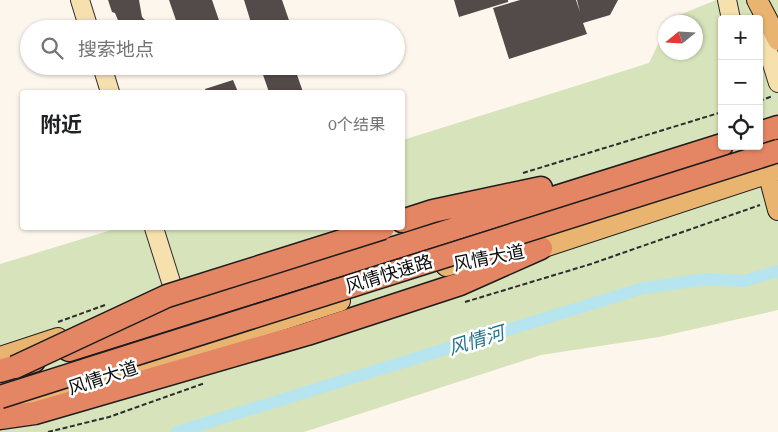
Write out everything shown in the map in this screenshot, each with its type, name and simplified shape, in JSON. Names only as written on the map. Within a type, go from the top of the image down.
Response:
[{"type":"highway","points":[[763,132],[778,128]]},
{"type":"highway","name":"风情快速路","points":[[5,365],[718,146]]},
{"type":"highway","name":"风情快速路","points":[[0,397],[778,151]]},
{"type":"highway","points":[[405,220],[433,212],[574,181]]},
{"type":"highway","points":[[5,365],[166,296],[377,230]]},
{"type":"highway","points":[[0,418],[36,413],[307,334],[460,284],[541,248]]},
{"type":"main road","points":[[757,0],[778,40]]},
{"type":"main road","points":[[763,121],[778,116]]},
{"type":"main road","points":[[5,365],[177,301],[543,192],[718,135]]},
{"type":"main road","points":[[763,147],[773,171],[778,210]]},
{"type":"main road","name":"风情大道","points":[[0,412],[462,261],[541,248],[773,171]]},
{"type":"street","points":[[80,0],[86,20]]},
{"type":"street","points":[[727,0],[730,15]]},
{"type":"street","points":[[753,0],[758,15]]},
{"type":"street","points":[[763,33],[778,83]]},
{"type":"street","points":[[105,75],[109,90]]},
{"type":"street","points":[[155,230],[177,301]]},
{"type":"path","points":[[763,100],[778,95]]},
{"type":"path","points":[[515,175],[718,113]]},
{"type":"green space","points":[[716,0],[778,0],[778,310],[659,337],[541,355],[304,432],[0,432],[0,264],[111,230],[405,230],[405,139],[649,63],[658,44],[658,60],[703,60],[703,15],[679,15]]},
{"type":"building","points":[[108,0],[139,0],[142,17],[145,20],[118,20],[115,13],[112,12]]},
{"type":"building","points":[[169,0],[212,0],[219,20],[176,20]]},
{"type":"building","points":[[244,0],[282,0],[289,20],[250,20]]},
{"type":"building","points":[[454,0],[508,0],[508,2],[459,17]]},
{"type":"building","points":[[520,0],[576,0],[580,12],[577,0],[618,0],[610,15],[583,23],[587,34],[509,59],[493,8]]},
{"type":"building","points":[[263,75],[297,75],[302,90],[268,90]]},
{"type":"building","points":[[233,80],[237,90],[205,90]]},
{"type":"waterway","name":"风情河","points":[[177,432],[643,288],[708,279],[744,281],[778,271]]}]
